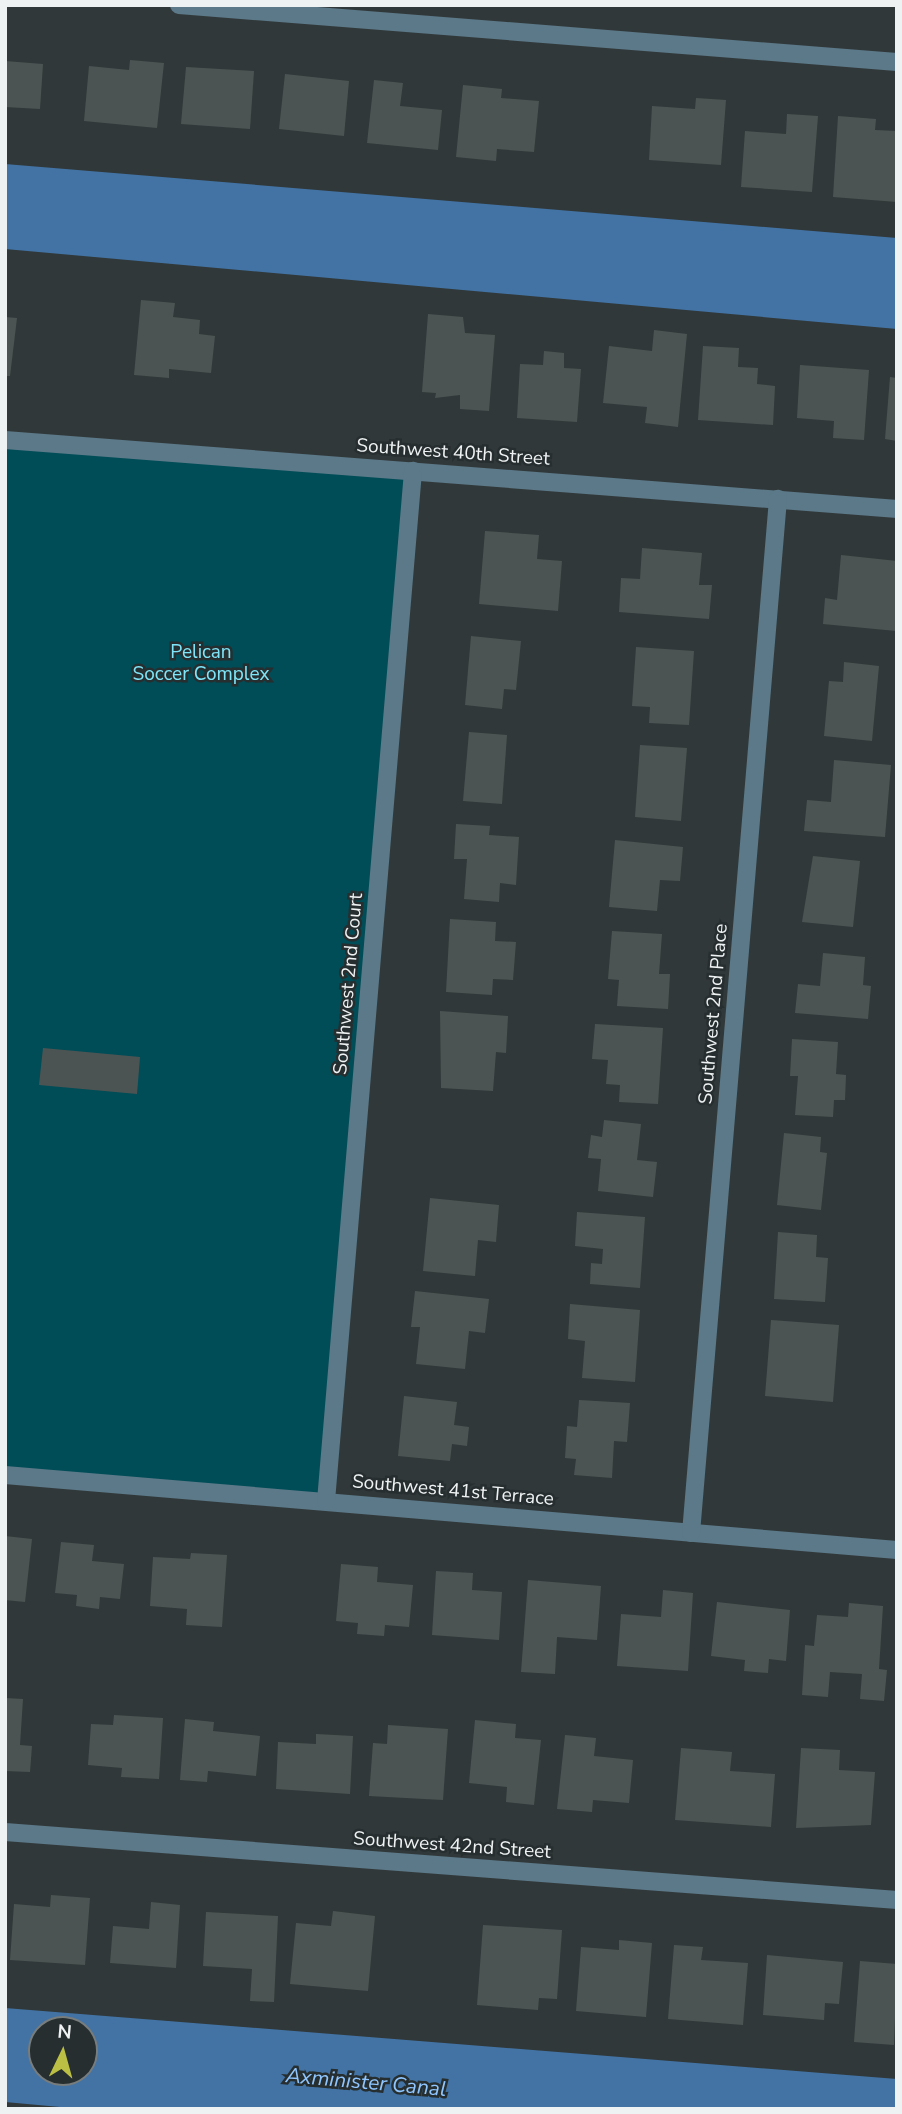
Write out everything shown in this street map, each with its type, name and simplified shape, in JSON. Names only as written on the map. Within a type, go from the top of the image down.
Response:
[{"type":"street","points":[[179,5],[897,62]]},
{"type":"street","name":"Southwest 40th Street","points":[[5,440],[897,509]]},
{"type":"street","name":"Southwest 2nd Court","points":[[326,1501],[413,471]]},
{"type":"street","name":"Southwest 2nd Place","points":[[691,1533],[778,499]]},
{"type":"street","name":"Southwest 41st Terrace","points":[[5,1475],[897,1550]]},
{"type":"street","name":"Southwest 42nd Street","points":[[5,1832],[897,1900]]},
{"type":"green space","name":"Pelican Soccer Complex","points":[[5,440],[413,471],[326,1501],[5,1474]]},
{"type":"water","points":[[5,164],[897,238],[897,329],[5,249]]},
{"type":"water","name":"Axminister Canal","points":[[5,2008],[897,2079],[897,2109],[82,2109],[5,2102]]},
{"type":"building","points":[[130,60],[164,63],[157,128],[84,121],[89,66],[129,70]]},
{"type":"building","points":[[5,61],[43,64],[40,109],[5,107]]},
{"type":"building","points":[[186,67],[254,71],[250,129],[181,124]]},
{"type":"building","points":[[285,74],[349,81],[344,136],[279,129]]},
{"type":"building","points":[[374,80],[403,83],[400,106],[442,110],[438,150],[367,143]]},
{"type":"building","points":[[463,85],[502,89],[501,98],[539,101],[534,152],[497,149],[496,161],[456,157]]},
{"type":"building","points":[[696,98],[726,100],[721,165],[649,160],[652,106],[695,109]]},
{"type":"building","points":[[787,114],[818,116],[812,192],[741,187],[745,131],[786,134]]},
{"type":"building","points":[[838,116],[876,119],[875,130],[897,131],[897,202],[833,197]]},
{"type":"building","points":[[141,300],[175,303],[173,317],[200,320],[199,334],[215,336],[211,373],[169,369],[169,378],[134,375]]},
{"type":"building","points":[[428,314],[463,317],[465,333],[495,335],[489,411],[460,409],[460,395],[435,398],[436,393],[422,392]]},
{"type":"building","points":[[5,317],[17,318],[10,376],[5,376]]},
{"type":"building","points":[[654,330],[687,334],[678,427],[645,423],[647,407],[603,403],[609,346],[652,351]]},
{"type":"building","points":[[703,346],[739,348],[738,367],[758,368],[757,384],[775,386],[773,425],[698,420]]},
{"type":"building","points":[[544,351],[564,353],[564,368],[581,369],[577,422],[517,418],[520,364],[543,365]]},
{"type":"building","points":[[800,365],[869,370],[864,440],[833,438],[834,421],[797,418]]},
{"type":"building","points":[[890,377],[897,378],[897,441],[885,439]]},
{"type":"building","points":[[485,531],[539,535],[537,559],[562,561],[558,611],[479,604]]},
{"type":"building","points":[[642,548],[702,553],[699,585],[712,585],[709,619],[619,612],[621,578],[640,579]]},
{"type":"building","points":[[841,555],[897,561],[896,631],[823,624],[825,598],[837,600]]},
{"type":"building","points":[[471,636],[521,641],[516,690],[504,689],[502,709],[465,705]]},
{"type":"building","points":[[636,647],[694,651],[689,725],[649,723],[650,707],[632,706]]},
{"type":"building","points":[[844,662],[879,666],[872,741],[824,736],[829,681],[843,682]]},
{"type":"building","points":[[469,732],[507,735],[502,804],[463,801]]},
{"type":"building","points":[[640,745],[687,748],[681,821],[635,817]]},
{"type":"building","points":[[834,760],[891,765],[885,837],[804,831],[807,800],[831,802]]},
{"type":"building","points":[[456,824],[490,826],[489,835],[519,837],[516,885],[500,883],[499,902],[464,899],[467,859],[454,859]]},
{"type":"building","points":[[615,840],[683,847],[680,881],[660,880],[657,911],[609,907]]},
{"type":"building","points":[[813,856],[860,861],[853,927],[802,922]]},
{"type":"building","points":[[450,919],[496,922],[495,941],[516,942],[513,980],[493,979],[492,995],[446,992]]},
{"type":"building","points":[[612,931],[662,934],[659,974],[670,974],[668,1009],[617,1006],[619,980],[608,979]]},
{"type":"building","points":[[823,953],[865,957],[863,985],[871,986],[868,1019],[795,1013],[798,984],[820,986]]},
{"type":"building","points":[[440,1011],[508,1016],[506,1053],[496,1052],[493,1091],[441,1088]]},
{"type":"building","points":[[595,1024],[663,1028],[658,1104],[619,1102],[620,1085],[606,1084],[608,1060],[592,1059]]},
{"type":"building","points":[[792,1039],[838,1042],[836,1074],[846,1075],[845,1100],[834,1100],[833,1117],[795,1115],[798,1076],[790,1076]]},
{"type":"building","points":[[43,1048],[140,1057],[137,1094],[39,1085]]},
{"type":"building","points":[[604,1120],[641,1124],[637,1160],[657,1162],[653,1197],[598,1191],[601,1159],[588,1158],[591,1135],[602,1137]]},
{"type":"building","points":[[784,1133],[821,1137],[820,1152],[827,1153],[821,1210],[777,1205]]},
{"type":"building","points":[[430,1198],[499,1205],[496,1242],[478,1240],[475,1276],[423,1271]]},
{"type":"building","points":[[577,1212],[645,1217],[640,1288],[590,1284],[591,1263],[602,1264],[603,1249],[575,1246]]},
{"type":"building","points":[[778,1232],[817,1235],[816,1257],[828,1258],[825,1302],[774,1299]]},
{"type":"building","points":[[415,1291],[489,1299],[485,1333],[469,1331],[465,1369],[416,1364],[420,1327],[411,1327]]},
{"type":"building","points":[[570,1304],[640,1310],[635,1382],[582,1378],[585,1341],[568,1339]]},
{"type":"building","points":[[771,1320],[839,1325],[833,1402],[765,1396]]},
{"type":"building","points":[[404,1396],[457,1402],[454,1425],[469,1427],[467,1446],[452,1444],[450,1461],[398,1456]]},
{"type":"building","points":[[579,1400],[630,1403],[627,1442],[614,1441],[612,1478],[574,1475],[576,1459],[565,1458],[567,1426],[577,1427]]},
{"type":"building","points":[[5,1536],[32,1539],[25,1602],[5,1600]]},
{"type":"building","points":[[61,1542],[94,1545],[92,1561],[124,1564],[120,1599],[100,1597],[99,1609],[76,1606],[77,1595],[55,1593]]},
{"type":"building","points":[[191,1553],[227,1555],[222,1627],[186,1625],[187,1609],[150,1606],[153,1557],[190,1559]]},
{"type":"building","points":[[341,1564],[378,1567],[377,1582],[413,1585],[409,1627],[385,1625],[384,1636],[357,1634],[358,1623],[336,1621]]},
{"type":"building","points":[[436,1571],[473,1573],[472,1590],[502,1592],[499,1640],[432,1635]]},
{"type":"building","points":[[528,1580],[601,1586],[597,1640],[557,1637],[555,1674],[521,1672]]},
{"type":"building","points":[[663,1590],[693,1593],[688,1671],[617,1666],[621,1614],[661,1617]]},
{"type":"building","points":[[717,1602],[790,1610],[786,1661],[769,1659],[768,1673],[744,1671],[745,1660],[711,1656]]},
{"type":"building","points":[[849,1603],[883,1606],[879,1669],[887,1670],[884,1701],[860,1699],[862,1674],[830,1672],[828,1697],[802,1695],[805,1645],[814,1646],[817,1615],[848,1617]]},
{"type":"building","points":[[5,1698],[23,1699],[20,1745],[32,1746],[30,1772],[5,1771]]},
{"type":"building","points":[[114,1715],[163,1718],[159,1779],[121,1777],[122,1768],[88,1765],[91,1724],[113,1725]]},
{"type":"building","points":[[185,1719],[214,1722],[213,1731],[260,1736],[256,1776],[208,1771],[207,1782],[180,1780]]},
{"type":"building","points":[[475,1720],[516,1724],[515,1738],[541,1740],[534,1805],[506,1802],[507,1787],[469,1783]]},
{"type":"building","points":[[388,1725],[448,1729],[443,1800],[369,1796],[373,1743],[387,1744]]},
{"type":"building","points":[[316,1734],[353,1736],[350,1794],[276,1789],[278,1742],[316,1744]]},
{"type":"building","points":[[565,1735],[596,1738],[594,1756],[633,1760],[629,1803],[593,1800],[592,1812],[557,1809]]},
{"type":"building","points":[[681,1748],[732,1752],[730,1771],[775,1774],[771,1827],[675,1820]]},
{"type":"building","points":[[801,1748],[840,1750],[839,1770],[875,1772],[871,1825],[796,1828]]},
{"type":"building","points":[[51,1895],[90,1898],[85,1965],[10,1960],[14,1904],[50,1907]]},
{"type":"building","points":[[151,1902],[180,1905],[176,1968],[110,1963],[113,1926],[149,1929]]},
{"type":"building","points":[[333,1911],[375,1916],[368,1991],[290,1984],[296,1923],[331,1926]]},
{"type":"building","points":[[206,1912],[278,1916],[274,2002],[250,2001],[252,1969],[203,1966]]},
{"type":"building","points":[[483,1925],[562,1930],[557,1999],[539,1998],[538,2010],[477,2005]]},
{"type":"building","points":[[619,1940],[652,1943],[646,2017],[576,2011],[581,1947],[619,1950]]},
{"type":"building","points":[[674,1945],[703,1947],[701,1960],[748,1963],[743,2025],[668,2019]]},
{"type":"building","points":[[767,1955],[843,1962],[839,2004],[825,2003],[824,2020],[763,2015]]},
{"type":"building","points":[[860,1961],[897,1964],[894,2045],[854,2042]]}]
